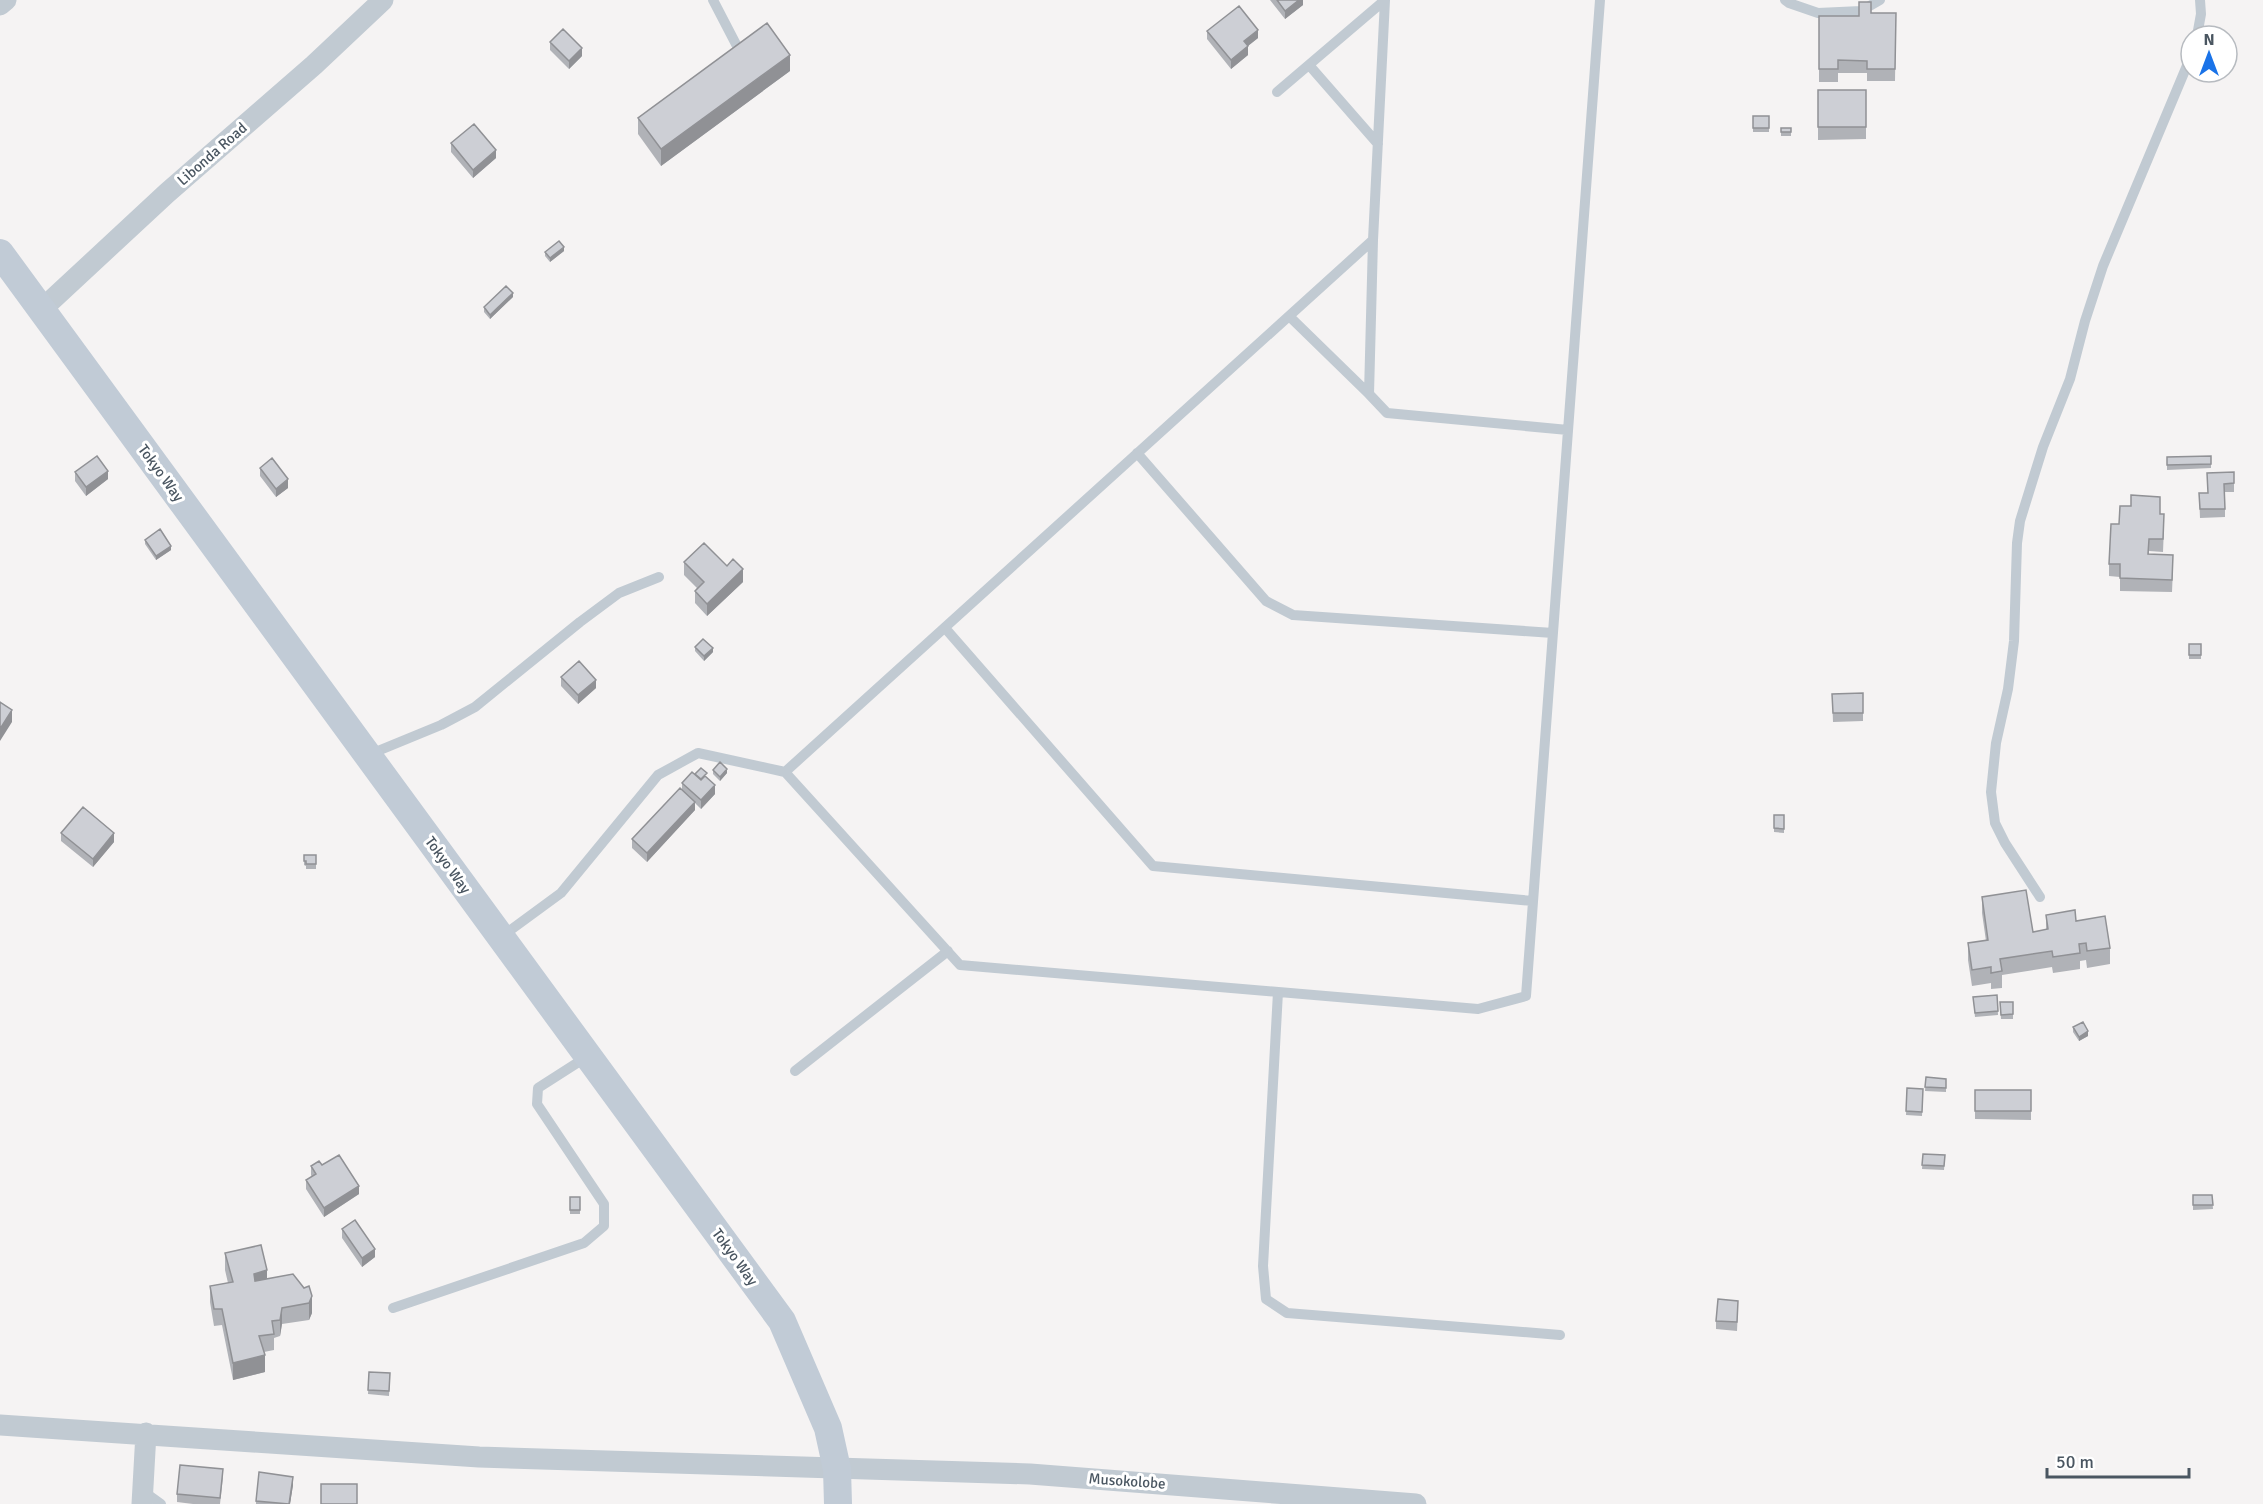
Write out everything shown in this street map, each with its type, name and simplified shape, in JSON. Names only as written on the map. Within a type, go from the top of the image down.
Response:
[{"type":"street","points":[[0,4],[6,0]]},
{"type":"street","name":"Libonda Road","points":[[41,310],[167,193],[314,65],[383,0]]},
{"type":"street","name":"Tokyo Way","points":[[0,253],[782,1321],[828,1428],[837,1469],[838,1504]]},
{"type":"street","name":"Musokolobe","points":[[0,1425],[479,1457],[1030,1474],[1416,1504]]},
{"type":"street","points":[[142,1498],[146,1433]]},
{"type":"lane","points":[[713,0],[739,50]]},
{"type":"lane","points":[[1277,92],[1385,0]]},
{"type":"lane","points":[[1369,394],[1373,240],[1385,0]]},
{"type":"lane","points":[[501,937],[561,893],[658,775],[698,753],[785,772],[960,965],[1478,1009],[1526,996],[1600,0]]},
{"type":"lane","points":[[1785,0],[1818,13],[1861,11],[1880,0]]},
{"type":"lane","points":[[2199,24],[2200,0]]},
{"type":"lane","points":[[1309,65],[1378,144]]},
{"type":"lane","points":[[2040,897],[2005,843],[1995,823],[1991,792],[1996,743],[2008,689],[2014,641],[2017,543],[2020,521],[2043,447],[2070,379],[2103,266],[2179,84]]},
{"type":"lane","points":[[785,772],[1373,240]]},
{"type":"lane","points":[[1289,316],[1387,413],[1568,430]]},
{"type":"lane","points":[[1137,453],[1266,601],[1293,615],[1553,633]]},
{"type":"lane","points":[[368,756],[441,725],[475,707],[619,593],[658,577]]},
{"type":"lane","points":[[945,628],[1153,866],[1533,901]]},
{"type":"lane","points":[[795,1071],[948,951]]},
{"type":"lane","points":[[1278,992],[1263,1266],[1266,1299],[1287,1313],[1560,1335]]},
{"type":"lane","points":[[393,1308],[584,1243],[604,1226],[604,1204],[537,1104],[538,1088],[588,1056]]},
{"type":"lane","points":[[142,1498],[161,1504]]},
{"type":"building","points":[[1277,0],[1299,0],[1285,11]]},
{"type":"building","points":[[1859,2],[1871,2],[1871,13],[1896,13],[1895,69],[1867,69],[1867,61],[1838,60],[1838,69],[1819,69],[1819,16],[1859,16]]},
{"type":"building","points":[[1239,6],[1258,30],[1244,41],[1248,46],[1231,60],[1207,31]]},
{"type":"building","points":[[767,23],[790,55],[661,149],[638,118]]},
{"type":"building","points":[[563,29],[582,48],[569,61],[550,42]]},
{"type":"building","points":[[1818,90],[1866,90],[1866,127],[1818,127]]},
{"type":"building","points":[[1753,116],[1769,116],[1769,128],[1753,128]]},
{"type":"building","points":[[474,124],[496,150],[473,170],[451,143]]},
{"type":"building","points":[[1781,128],[1791,128],[1791,132],[1781,132]]},
{"type":"building","points":[[559,241],[564,247],[550,258],[545,252]]},
{"type":"building","points":[[506,286],[513,293],[490,315],[484,307]]},
{"type":"building","points":[[97,456],[108,471],[86,487],[75,472]]},
{"type":"building","points":[[2211,456],[2211,464],[2167,465],[2167,457]]},
{"type":"building","points":[[272,458],[288,479],[276,489],[260,468]]},
{"type":"building","points":[[2234,472],[2234,483],[2224,484],[2225,509],[2200,509],[2199,493],[2208,493],[2207,473]]},
{"type":"building","points":[[2131,495],[2160,497],[2160,514],[2164,514],[2163,539],[2149,539],[2148,554],[2173,555],[2172,580],[2120,578],[2120,564],[2109,564],[2111,524],[2119,524],[2120,506],[2131,506]]},
{"type":"building","points":[[160,529],[171,546],[156,556],[145,540]]},
{"type":"building","points":[[704,543],[727,566],[733,559],[743,569],[707,604],[695,591],[704,582],[684,562]]},
{"type":"building","points":[[703,639],[713,648],[704,656],[695,647]]},
{"type":"building","points":[[2189,644],[2201,644],[2201,655],[2189,655]]},
{"type":"building","points":[[579,661],[596,680],[578,695],[561,677]]},
{"type":"building","points":[[1863,693],[1863,713],[1833,713],[1832,694]]},
{"type":"building","points":[[0,702],[12,710],[0,729]]},
{"type":"building","points":[[720,762],[727,769],[720,777],[713,770]]},
{"type":"building","points":[[701,768],[707,773],[701,779],[695,774]]},
{"type":"building","points":[[692,772],[701,780],[705,776],[715,785],[701,800],[682,783]]},
{"type":"building","points":[[680,788],[695,802],[647,853],[632,839]]},
{"type":"building","points":[[83,807],[114,833],[93,859],[61,833]]},
{"type":"building","points":[[1774,815],[1784,815],[1784,829],[1774,828]]},
{"type":"building","points":[[304,855],[316,855],[316,864],[306,864]]},
{"type":"building","points":[[2026,890],[2033,932],[2048,929],[2046,915],[2075,910],[2076,921],[2105,916],[2110,948],[2087,951],[2086,943],[2079,944],[2080,953],[2053,957],[2052,951],[2000,959],[2002,971],[1991,973],[1991,967],[1972,970],[1968,943],[1988,940],[1982,897]]},
{"type":"building","points":[[1997,995],[1998,1011],[1975,1013],[1973,997]]},
{"type":"building","points":[[2000,1002],[2013,1002],[2013,1014],[2001,1015]]},
{"type":"building","points":[[2083,1022],[2088,1031],[2079,1037],[2073,1027]]},
{"type":"building","points":[[1926,1077],[1946,1079],[1946,1088],[1925,1087]]},
{"type":"building","points":[[1907,1088],[1923,1089],[1922,1112],[1906,1111]]},
{"type":"building","points":[[1975,1090],[2031,1090],[2031,1111],[1975,1111]]},
{"type":"building","points":[[1923,1154],[1945,1155],[1944,1166],[1922,1165]]},
{"type":"building","points":[[339,1155],[359,1186],[324,1208],[306,1180],[316,1174],[311,1166],[319,1161],[322,1165]]},
{"type":"building","points":[[2193,1195],[2212,1195],[2213,1205],[2193,1205]]},
{"type":"building","points":[[570,1197],[580,1197],[580,1210],[570,1210]]},
{"type":"building","points":[[355,1220],[375,1249],[362,1258],[342,1229]]},
{"type":"building","points":[[261,1245],[267,1270],[254,1274],[255,1281],[293,1274],[304,1288],[309,1286],[312,1296],[309,1303],[282,1308],[280,1320],[272,1321],[274,1334],[259,1336],[265,1355],[233,1363],[222,1309],[214,1309],[210,1286],[233,1282],[225,1253]]},
{"type":"building","points":[[1718,1299],[1738,1301],[1737,1322],[1716,1321]]},
{"type":"building","points":[[369,1372],[390,1373],[389,1391],[368,1390]]},
{"type":"building","points":[[180,1465],[223,1469],[220,1498],[177,1494]]},
{"type":"building","points":[[259,1472],[293,1477],[289,1504],[256,1501]]},
{"type":"building","points":[[321,1484],[357,1484],[357,1504],[321,1504]]}]
